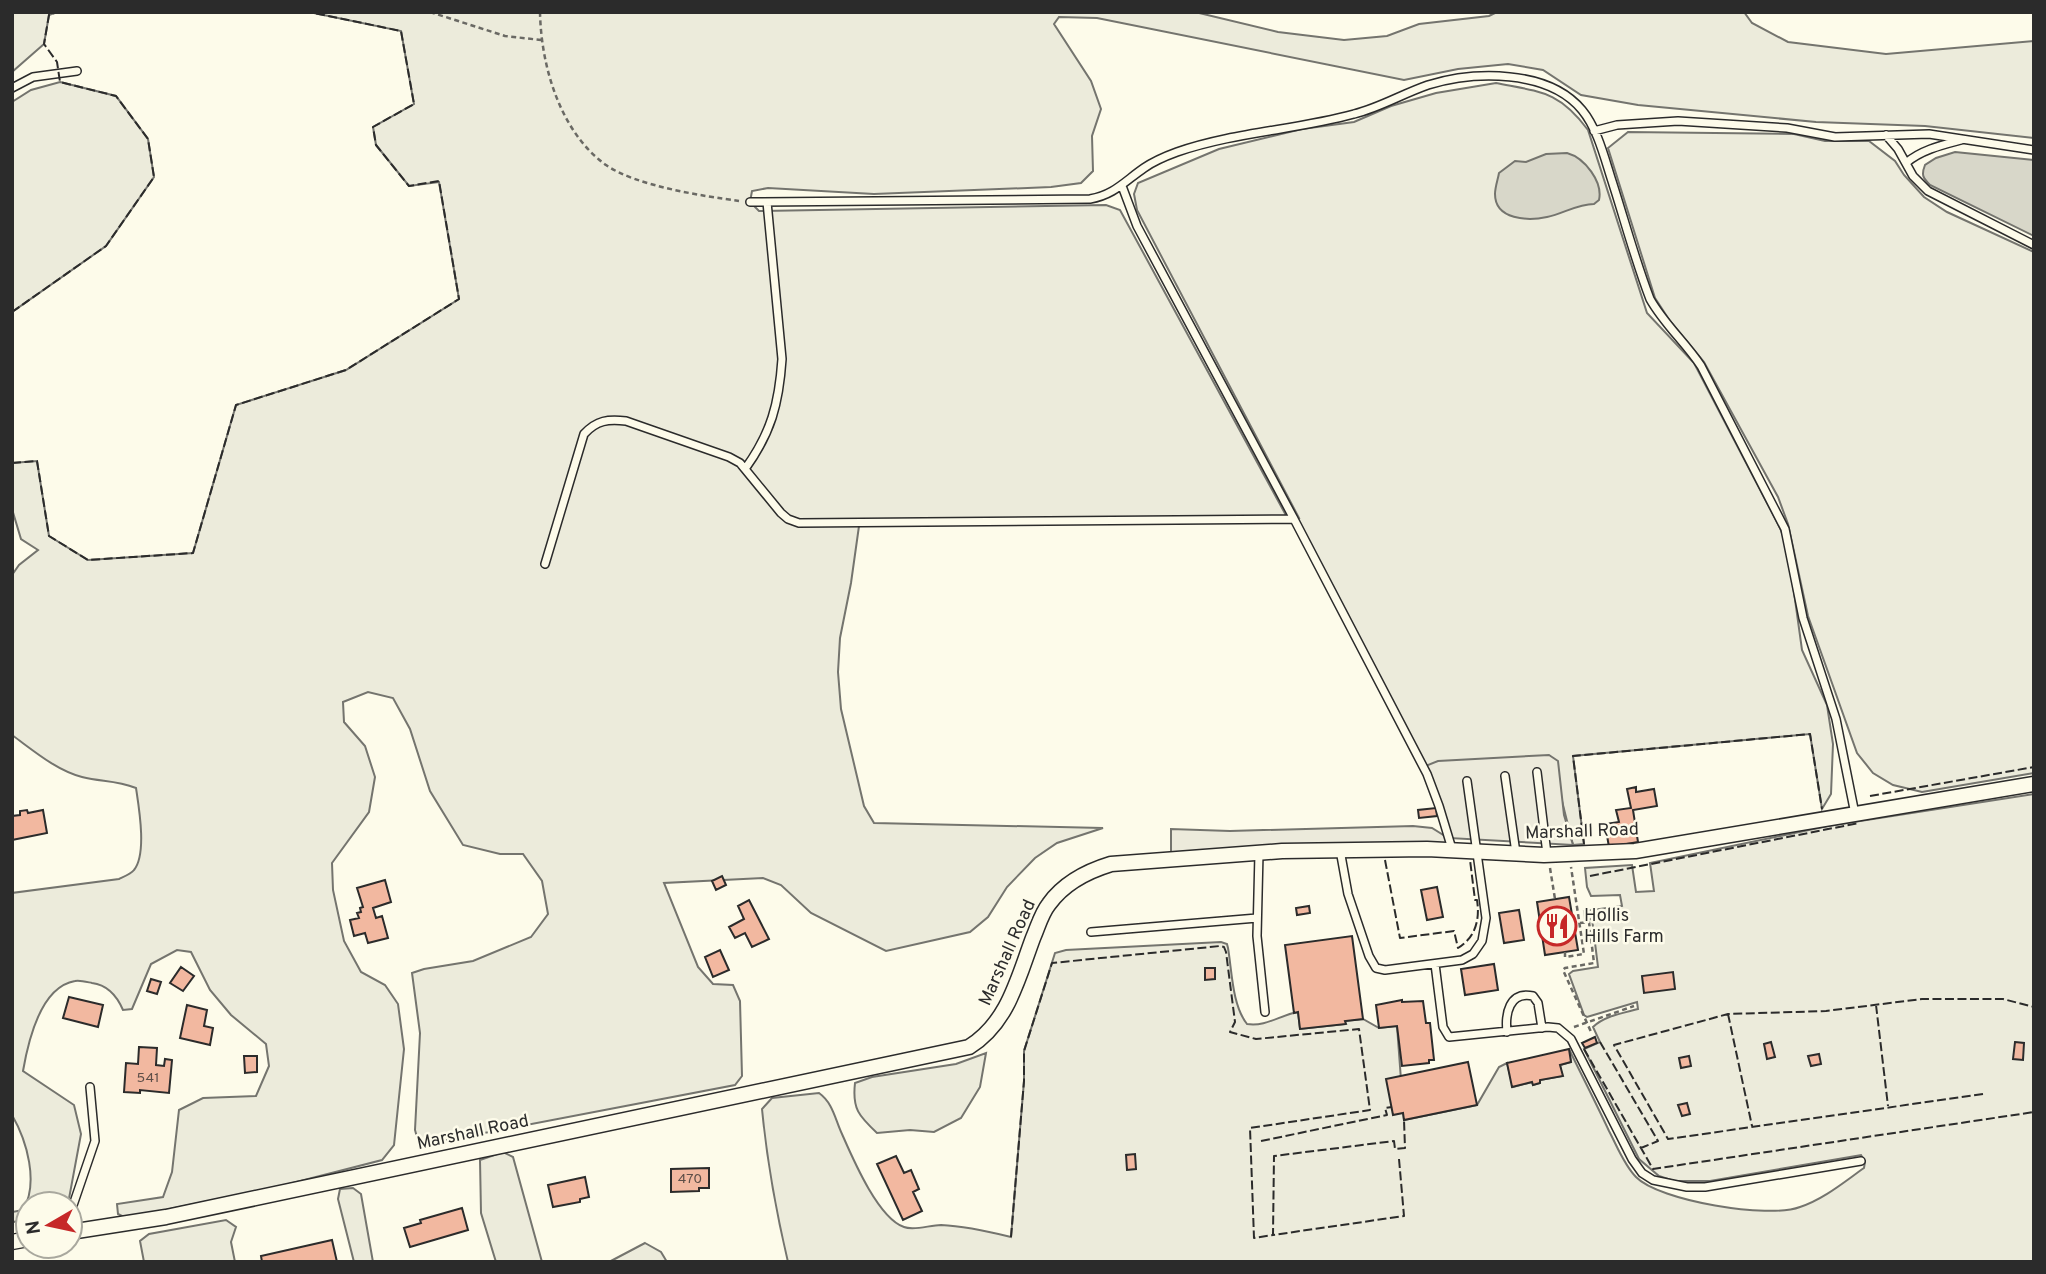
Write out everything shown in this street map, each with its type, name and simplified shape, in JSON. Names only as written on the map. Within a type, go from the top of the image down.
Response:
[{"type":"street","name":"Marshall Road","points":[[84,1230],[166,1217],[969,1047],[983,1038],[1000,1020],[1048,905],[1067,886],[1089,871],[1111,864],[1340,850],[1452,850],[1547,855],[1634,851],[2034,784]]},
{"type":"lane","points":[[12,88],[33,77],[77,71]]},
{"type":"lane","points":[[750,202],[1079,200],[1109,194],[1144,168],[1179,151],[1266,130],[1354,114],[1430,85],[1472,77],[1503,76],[1530,79],[1553,88],[1581,109],[1594,131],[1650,299],[1660,317],[1701,366],[1785,528],[1803,618],[1836,719],[1855,815]]},
{"type":"lane","points":[[1594,131],[1617,125],[1678,121],[1787,128],[1836,137],[1929,134],[2034,150]]},
{"type":"lane","points":[[1886,135],[1919,183],[1928,191],[2034,245]]},
{"type":"lane","points":[[1906,163],[1913,156],[1930,149],[1966,139]]},
{"type":"lane","points":[[1122,186],[1137,226],[1427,774],[1452,850]]},
{"type":"lane","points":[[744,469],[773,421],[780,384],[780,338],[767,202]]},
{"type":"lane","points":[[545,564],[584,434],[595,423],[613,419],[711,449],[740,463],[781,513],[799,523],[1294,519]]},
{"type":"lane","points":[[1537,772],[1547,855]]},
{"type":"lane","points":[[1505,776],[1516,854]]},
{"type":"lane","points":[[1340,850],[1348,894],[1369,956],[1376,968],[1385,970],[1468,958],[1482,939],[1486,918],[1467,781]]},
{"type":"lane","points":[[1259,853],[1257,918],[1265,1013]]},
{"type":"lane","points":[[1091,932],[1257,918]]},
{"type":"lane","points":[[1435,964],[1443,1027],[1449,1037],[1542,1028],[1565,1031],[1632,1159],[1642,1173],[1653,1181],[1666,1185],[1705,1187],[1861,1161]]},
{"type":"lane","points":[[1507,1032],[1507,1009],[1514,1000],[1527,995],[1533,996],[1538,1003],[1542,1028]]},
{"type":"lane","points":[[78,1190],[95,1141],[90,1087]]},
{"type":"path","points":[[430,12],[505,36],[541,40]]},
{"type":"path","points":[[540,12],[541,40],[551,81],[566,117],[585,145],[605,164],[636,179],[659,186],[750,202]]},
{"type":"path","points":[[1547,855],[1555,899]]},
{"type":"path","points":[[1565,952],[1565,957],[1584,954],[1570,855]]},
{"type":"path","points":[[1580,923],[1589,922],[1594,963],[1563,970],[1592,1034]]},
{"type":"path","points":[[1565,1031],[1634,1006]]},
{"type":"shaded area","points":[[12,12],[57,12],[49,15],[44,44],[12,72]]},
{"type":"shaded area","points":[[309,12],[1195,12],[1278,32],[1344,40],[1387,36],[1419,24],[1489,16],[1497,12],[1744,12],[1752,23],[1788,42],[1886,54],[2034,41],[2034,138],[1925,126],[1816,122],[1638,105],[1581,95],[1543,70],[1508,64],[1458,69],[1404,80],[1097,18],[1059,17],[1054,24],[1091,81],[1101,109],[1092,136],[1093,171],[1081,183],[1051,187],[874,194],[768,188],[752,191],[750,202],[759,211],[1106,205],[1120,210],[1288,519],[859,526],[840,638],[838,672],[841,709],[864,806],[874,823],[1103,828],[1057,843],[1035,858],[1007,887],[988,917],[970,932],[886,951],[811,913],[781,885],[763,878],[664,883],[698,967],[713,984],[733,985],[740,1001],[742,1076],[735,1085],[427,1144],[418,1141],[415,1130],[420,1033],[412,973],[473,961],[531,937],[548,914],[542,881],[523,854],[500,854],[463,845],[430,791],[410,729],[393,698],[368,692],[343,702],[344,722],[365,746],[375,777],[369,812],[332,863],[333,890],[344,941],[361,972],[385,985],[398,1004],[404,1049],[394,1145],[382,1160],[277,1187],[126,1218],[118,1214],[117,1204],[163,1197],[172,1172],[179,1110],[203,1098],[256,1096],[269,1066],[266,1044],[231,1015],[210,990],[191,952],[177,950],[151,964],[132,1009],[123,1010],[115,996],[98,984],[75,981],[63,985],[44,1004],[32,1031],[23,1071],[74,1105],[81,1134],[71,1190],[30,1190],[31,1175],[26,1149],[12,1115],[12,893],[119,879],[134,870],[138,863],[141,842],[136,788],[72,774],[12,735],[12,575],[19,565],[38,550],[21,539],[12,509],[12,463],[37,461],[49,536],[88,560],[193,553],[236,405],[346,370],[459,299],[439,182],[409,186],[376,145],[373,127],[414,104],[401,31]]},
{"type":"shaded area","points":[[60,82],[116,96],[148,139],[154,177],[106,246],[12,312],[12,102],[31,90]]},
{"type":"shaded area","points":[[1496,83],[1548,95],[1558,100],[1578,117],[1588,130],[1647,313],[1694,363],[1780,528],[1788,549],[1802,650],[1827,705],[1833,744],[1831,794],[1822,809],[1810,734],[1573,756],[1584,844],[1573,845],[1562,801],[1423,767],[1294,519],[1299,518],[1137,210],[1134,194],[1138,183],[1219,149],[1302,129],[1354,122],[1391,106],[1436,93]]},
{"type":"shaded area","points":[[1628,132],[1794,134],[1825,141],[1869,141],[1895,161],[1924,197],[1947,212],[2034,252],[2034,773],[1922,792],[1893,785],[1873,773],[1857,753],[1808,616],[1788,524],[1778,497],[1704,362],[1655,298],[1608,148]]},
{"type":"shaded area","points":[[1955,152],[2034,160],[2034,236],[1928,183],[1923,174],[1925,165]]},
{"type":"shaded area","points":[[1567,153],[1580,160],[1591,172],[1600,193],[1599,200],[1594,204],[1539,218],[1514,217],[1500,209],[1495,194],[1499,173],[1515,161],[1526,162],[1546,154]]},
{"type":"shaded area","points":[[1549,755],[1558,761],[1564,815],[1573,845],[1450,838],[1452,850],[1171,859],[1171,829],[1230,831],[1413,826],[1432,828],[1448,838],[1423,767],[1438,761]]},
{"type":"shaded area","points":[[2034,794],[2034,1262],[788,1262],[772,1186],[762,1109],[772,1098],[819,1093],[824,1097],[831,1106],[867,1186],[885,1212],[904,1227],[950,1226],[1011,1237],[1024,1051],[1055,953],[1066,950],[1221,942],[1227,944],[1235,998],[1247,1024],[1260,1024],[1298,1012],[1300,1029],[1345,1024],[1345,1021],[1363,1019],[1379,1028],[1397,1026],[1404,1120],[1477,1105],[1499,1067],[1507,1063],[1513,1087],[1532,1082],[1533,1085],[1540,1083],[1540,1080],[1562,1076],[1560,1065],[1571,1062],[1569,1049],[1624,1161],[1636,1177],[1648,1186],[1690,1200],[1741,1209],[1785,1210],[1809,1204],[1864,1168],[1865,1162],[1861,1155],[1710,1181],[1674,1181],[1659,1176],[1639,1159],[1584,1049],[1600,1042],[1593,1027],[1597,1023],[1638,1009],[1637,1002],[1587,1017],[1569,974],[1598,967],[1592,919],[1585,920],[1584,911],[1622,906],[1620,895],[1591,896],[1585,868],[1632,865],[1636,892],[1654,891],[1650,863],[1828,826]]},
{"type":"shaded area","points":[[986,1053],[980,1087],[961,1118],[934,1132],[910,1130],[877,1133],[858,1111],[855,1083],[872,1077],[956,1064]]},
{"type":"shaded area","points":[[503,1152],[513,1157],[542,1262],[496,1262],[481,1213],[480,1160]]},
{"type":"shaded area","points":[[353,1188],[361,1194],[373,1262],[354,1262],[338,1199],[340,1189]]},
{"type":"shaded area","points":[[226,1220],[236,1227],[231,1242],[235,1262],[144,1262],[140,1241],[149,1234]]},
{"type":"shaded area","points":[[645,1243],[661,1252],[667,1262],[609,1262]]},
{"type":"building","points":[[1636,787],[1636,792],[1654,789],[1657,806],[1633,810],[1638,842],[1609,847],[1605,824],[1619,822],[1616,810],[1631,808],[1627,789]]},
{"type":"building","points":[[1436,808],[1437,816],[1419,818],[1418,810]]},
{"type":"building","points":[[27,810],[28,813],[43,810],[47,833],[12,840],[12,816]]},
{"type":"building","points":[[722,876],[726,885],[716,890],[712,881]]},
{"type":"building","points":[[385,880],[391,902],[373,908],[376,918],[382,916],[388,938],[368,943],[365,933],[354,936],[350,920],[359,918],[357,913],[361,912],[360,908],[363,907],[357,888]]},
{"type":"building","points":[[1437,887],[1443,917],[1427,920],[1421,890]]},
{"type":"building","name":"Hollis Hills Farm","points":[[1569,897],[1578,950],[1545,955],[1537,902]]},
{"type":"building","points":[[749,900],[769,939],[752,947],[745,933],[735,938],[729,927],[744,919],[738,906]]},
{"type":"building","points":[[1309,906],[1310,913],[1297,915],[1296,908]]},
{"type":"building","points":[[1519,910],[1524,940],[1504,943],[1499,913]]},
{"type":"building","points":[[1352,936],[1363,1019],[1345,1021],[1346,1024],[1300,1029],[1298,1012],[1294,1013],[1285,945]]},
{"type":"building","points":[[720,950],[729,970],[713,977],[705,957]]},
{"type":"building","points":[[1494,964],[1498,990],[1465,995],[1461,969]]},
{"type":"building","points":[[181,967],[194,976],[183,991],[170,983]]},
{"type":"building","points":[[1205,968],[1215,968],[1215,979],[1205,980]]},
{"type":"building","points":[[1673,972],[1675,989],[1644,993],[1642,976]]},
{"type":"building","points":[[151,979],[161,982],[157,994],[147,991]]},
{"type":"building","points":[[69,997],[103,1005],[98,1027],[63,1018]]},
{"type":"building","points":[[1402,1000],[1423,1001],[1426,1023],[1430,1023],[1434,1060],[1429,1060],[1429,1063],[1402,1066],[1397,1026],[1379,1028],[1376,1005]]},
{"type":"building","points":[[187,1005],[207,1010],[204,1026],[213,1028],[210,1045],[180,1038]]},
{"type":"building","points":[[1595,1037],[1597,1043],[1585,1048],[1582,1043]]},
{"type":"building","points":[[1771,1042],[1775,1057],[1767,1059],[1764,1044]]},
{"type":"building","points":[[2015,1042],[2024,1043],[2023,1060],[2013,1059]]},
{"type":"building","points":[[139,1047],[157,1048],[156,1065],[164,1066],[165,1059],[172,1060],[169,1093],[140,1090],[140,1093],[124,1092],[126,1063],[138,1064]]},
{"type":"building","points":[[1569,1049],[1571,1062],[1560,1065],[1563,1076],[1540,1080],[1540,1083],[1533,1085],[1532,1082],[1512,1087],[1507,1063]]},
{"type":"building","points":[[1819,1054],[1821,1064],[1811,1066],[1808,1056]]},
{"type":"building","points":[[244,1056],[257,1056],[257,1072],[245,1073]]},
{"type":"building","points":[[1689,1056],[1691,1066],[1681,1068],[1679,1058]]},
{"type":"building","points":[[1468,1062],[1477,1105],[1404,1120],[1403,1113],[1393,1115],[1386,1079]]},
{"type":"building","points":[[1687,1103],[1690,1114],[1682,1116],[1678,1105]]},
{"type":"building","points":[[1135,1154],[1136,1169],[1127,1170],[1126,1155]]},
{"type":"building","points":[[896,1156],[904,1173],[911,1170],[919,1189],[913,1192],[922,1211],[903,1220],[877,1164]]},
{"type":"building","points":[[709,1168],[709,1188],[671,1192],[671,1169]]},
{"type":"building","points":[[585,1177],[589,1197],[580,1199],[580,1202],[553,1207],[548,1185]]},
{"type":"building","points":[[462,1208],[468,1230],[410,1247],[404,1228],[421,1223],[420,1220]]},
{"type":"building","points":[[332,1240],[337,1262],[262,1262],[261,1256]]},
{"type":"fence","points":[[12,312],[106,246],[154,177],[148,139],[116,96],[60,82],[57,62],[44,44],[49,15],[57,12]]},
{"type":"fence","points":[[12,463],[37,461],[49,536],[88,560],[193,553],[236,405],[346,370],[459,299],[439,181],[409,186],[376,145],[373,127],[414,104],[401,31],[309,12]]},
{"type":"fence","points":[[1584,844],[1573,756],[1810,734],[1822,809]]},
{"type":"fence","points":[[1870,796],[2034,767]]},
{"type":"fence","points":[[1590,876],[1859,823]]},
{"type":"fence","points":[[1385,860],[1400,938],[1454,931],[1458,948],[1473,933],[1478,914],[1470,860]]},
{"type":"fence","points":[[1011,1237],[1024,1051],[1052,963],[1220,946],[1224,947],[1226,952],[1235,1022],[1230,1032],[1256,1039],[1359,1029],[1370,1110],[1250,1128],[1254,1238],[1273,1235]]},
{"type":"fence","points":[[1983,1094],[1668,1139],[1614,1045],[1728,1014],[1826,1011],[1922,999],[2003,999],[2034,1007]]},
{"type":"fence","points":[[1876,1005],[1888,1106]]},
{"type":"fence","points":[[1728,1014],[1752,1126]]},
{"type":"fence","points":[[1600,1042],[1658,1141],[1641,1148]]},
{"type":"fence","points":[[1584,1049],[1653,1169],[2034,1112]]},
{"type":"fence","points":[[1261,1141],[1387,1115],[1385,1108],[1392,1107]]},
{"type":"fence","points":[[1399,1159],[1404,1216],[1273,1235],[1274,1156],[1394,1141],[1395,1149],[1405,1148],[1404,1120]]},
{"type":"place","name":"Hollis Hills Farm","points":[[1557,926]]}]
